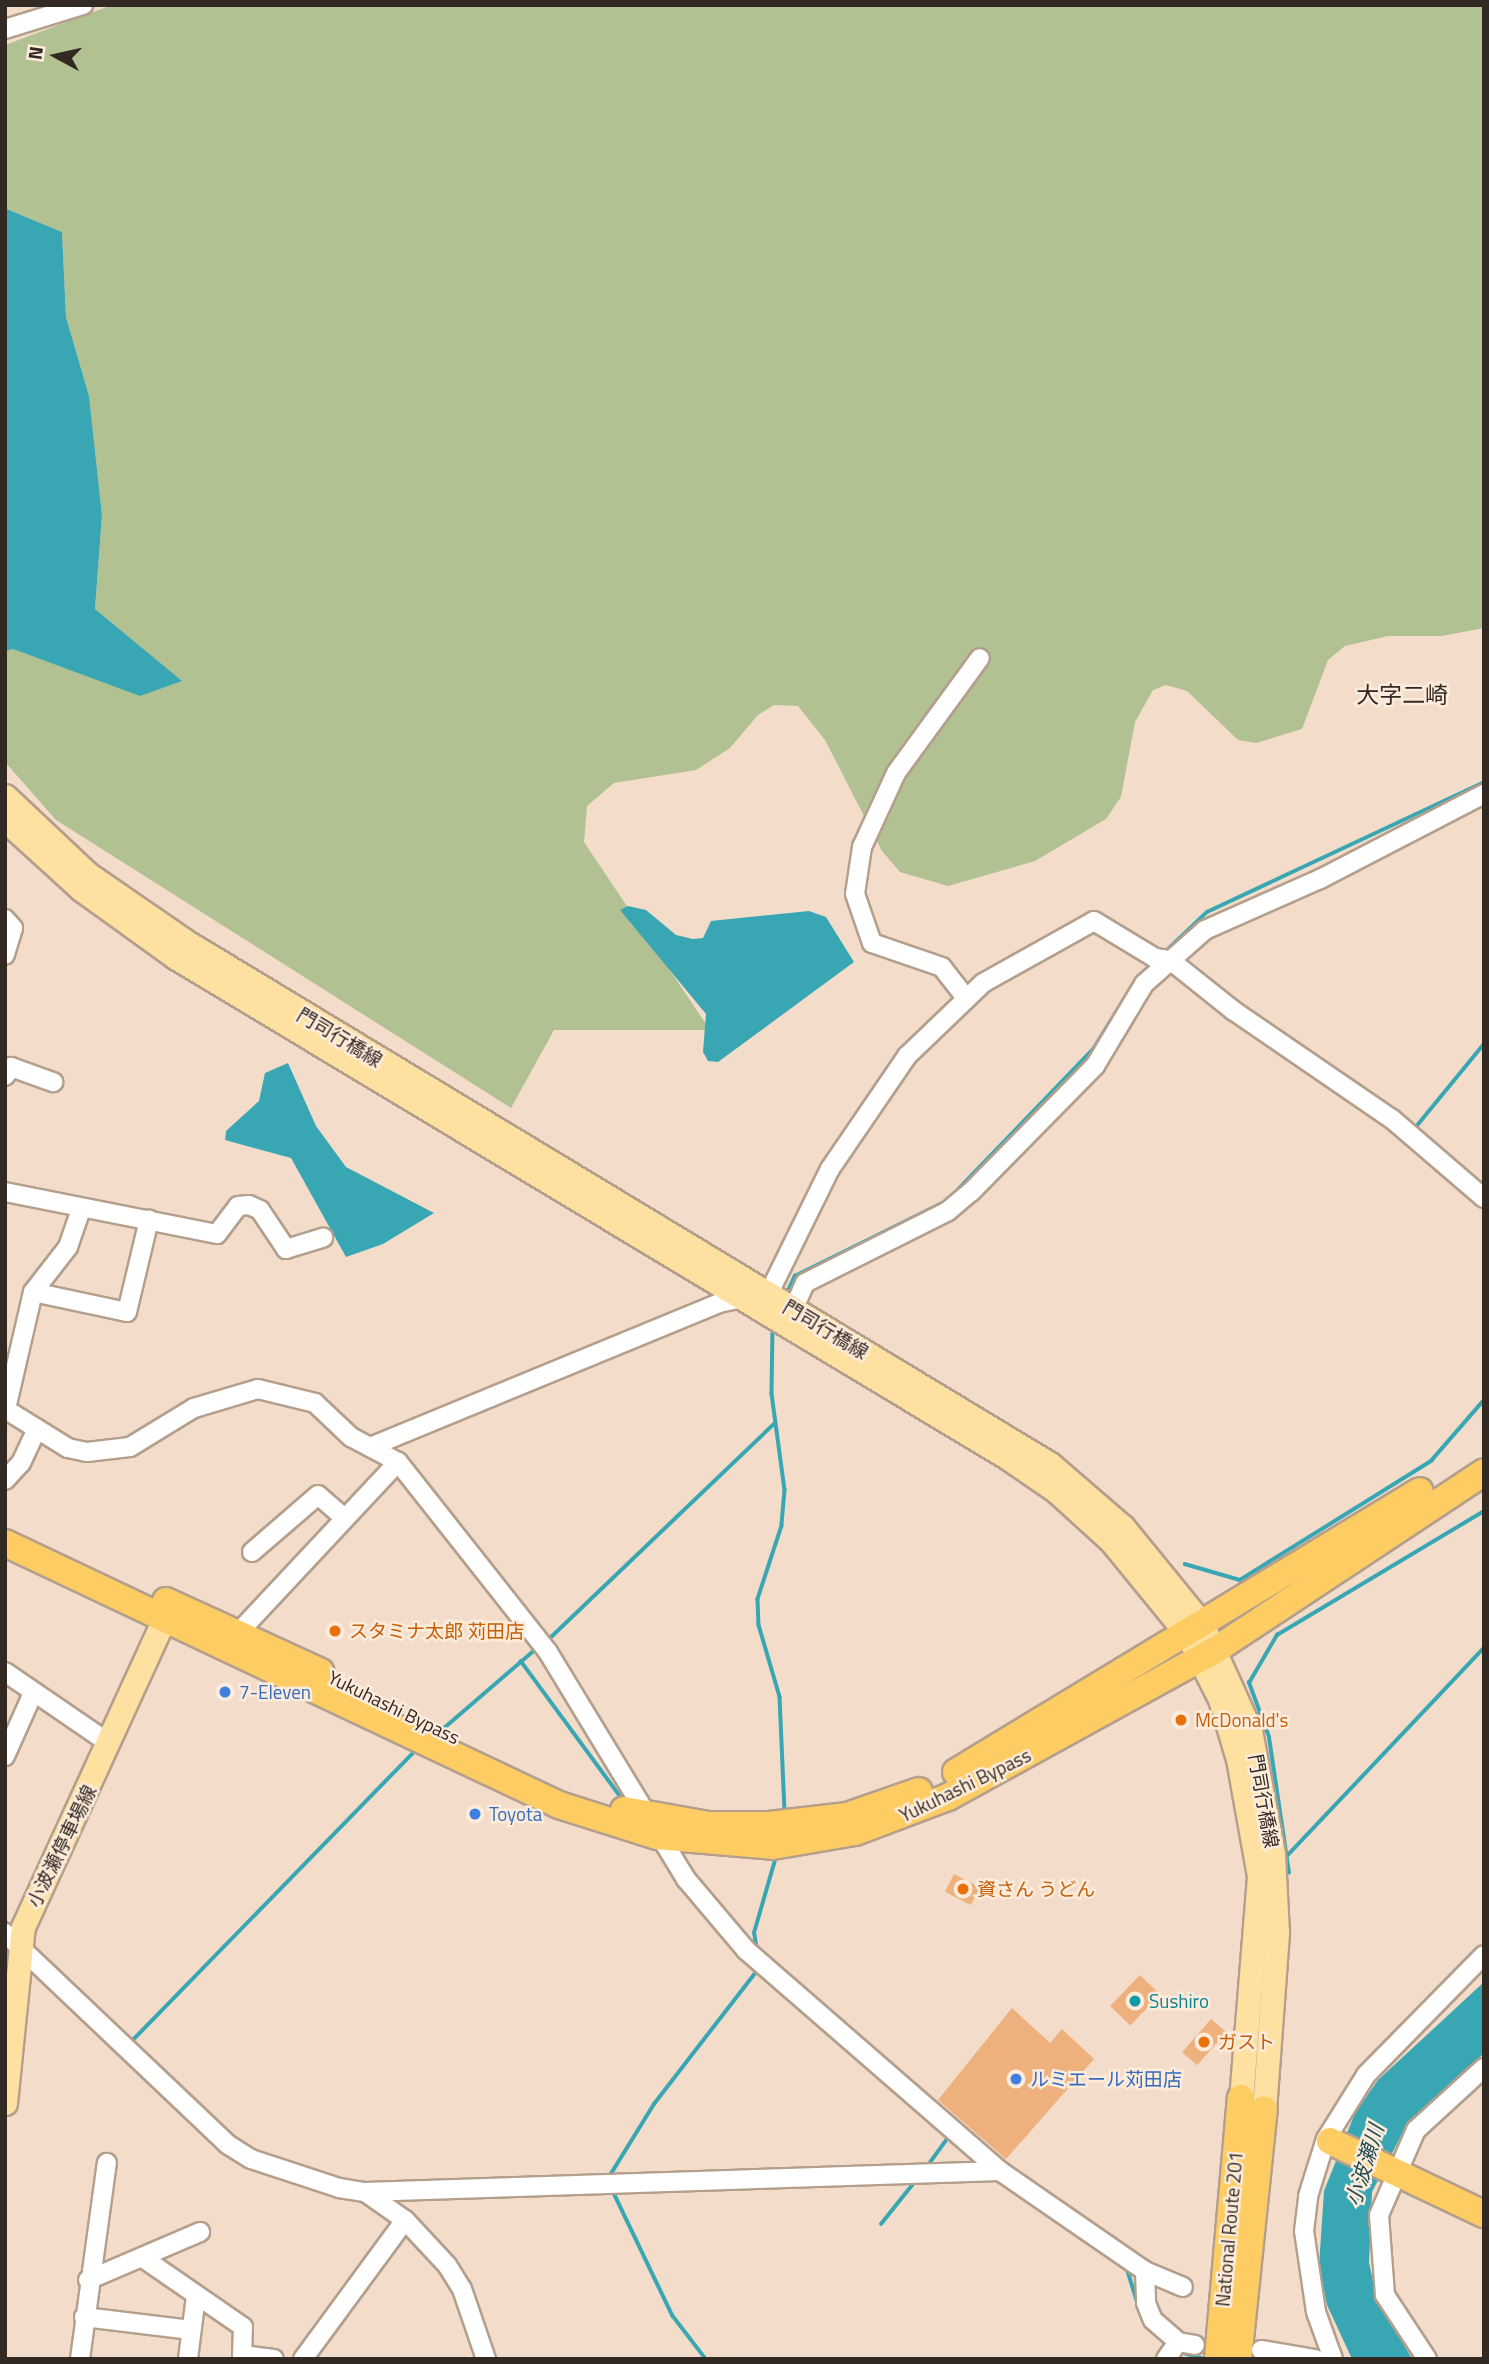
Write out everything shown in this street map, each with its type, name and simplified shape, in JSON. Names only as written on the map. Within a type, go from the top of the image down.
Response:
[{"type":"highway","name":"Yukuhashi Bypass","points":[[168,1612],[238,1633],[567,1790],[651,1826],[745,1825],[847,1816],[923,1789],[973,1764],[1484,1452]]},
{"type":"highway","name":"Yukuhashi Bypass","points":[[168,1612],[559,1805],[651,1826],[773,1846],[891,1820],[960,1791],[1207,1654],[1484,1472]]},
{"type":"highway","points":[[5,1527],[168,1612]]},
{"type":"highway","points":[[5,1543],[168,1612]]},
{"type":"highway","name":"National Route 201","points":[[1250,2354],[1252,2104]]},
{"type":"highway","name":"National Route 201","points":[[1218,2359],[1252,2104]]},
{"type":"highway","points":[[1330,2141],[1484,2214]]},
{"type":"main road","name":"門司行橋線","points":[[5,796],[88,874],[185,941],[757,1300]]},
{"type":"main road","name":"門司行橋線","points":[[5,820],[82,890],[175,957],[790,1317],[1056,1491],[1129,1560],[1194,1629],[1250,1730],[1273,1854],[1277,1933],[1252,2104]]},
{"type":"main road","name":"小波瀬停車場線","points":[[5,2103],[13,1940],[110,1744],[168,1612]]},
{"type":"street","points":[[5,29],[83,5]]},
{"type":"street","points":[[966,998],[942,967],[872,943],[855,894],[862,848],[896,773],[980,658]]},
{"type":"street","points":[[790,1317],[805,1283],[948,1211],[971,1192],[1095,1066],[1144,984],[1205,930],[1320,879],[1484,794]]},
{"type":"street","points":[[5,919],[13,928],[5,956]]},
{"type":"street","points":[[370,1447],[757,1300],[869,1107],[907,1056],[966,998],[1094,921],[1155,958],[1170,960],[1234,1012],[1392,1119],[1484,1198]]},
{"type":"street","points":[[5,1076],[10,1067],[53,1082]]},
{"type":"street","points":[[5,1192],[81,1210],[217,1234],[238,1206],[249,1205],[260,1210],[286,1249],[323,1238]]},
{"type":"street","points":[[81,1210],[68,1247],[33,1292],[6,1409],[37,1430],[87,1451],[130,1447],[194,1408],[258,1389],[316,1402],[351,1437],[398,1462],[554,1662],[651,1826],[746,1950],[1000,2171],[1145,2271],[1183,2287]]},
{"type":"street","points":[[33,1292],[127,1312],[149,1220]]},
{"type":"street","points":[[5,1480],[21,1463],[37,1430]]},
{"type":"street","points":[[238,1633],[398,1462]]},
{"type":"street","points":[[252,1552],[318,1495],[344,1518]]},
{"type":"street","points":[[5,1672],[110,1744]]},
{"type":"street","points":[[5,1756],[33,1693]]},
{"type":"street","points":[[13,1940],[227,2144],[251,2159],[365,2192],[1000,2171]]},
{"type":"street","points":[[1333,2359],[1316,2312],[1304,2231],[1308,2196],[1326,2139],[1366,2075],[1484,1955]]},
{"type":"street","points":[[1427,2359],[1385,2295],[1379,2215],[1393,2171],[1416,2130],[1484,2068]]},
{"type":"street","points":[[80,2359],[88,2280],[107,2163]]},
{"type":"street","points":[[365,2192],[405,2220],[462,2289],[486,2359]]},
{"type":"street","points":[[303,2359],[405,2220]]},
{"type":"street","points":[[88,2280],[200,2232]]},
{"type":"street","points":[[143,2258],[243,2327],[242,2355],[274,2359]]},
{"type":"street","points":[[1145,2271],[1146,2303],[1153,2320],[1186,2343],[1166,2359]]},
{"type":"street","points":[[188,2359],[196,2296]]},
{"type":"street","points":[[84,2317],[191,2330]]},
{"type":"street","points":[[1250,2354],[1315,2359]]},
{"type":"green space","points":[[112,5],[1484,5],[1484,628],[1442,636],[1388,636],[1345,646],[1328,660],[1302,729],[1256,743],[1238,740],[1187,691],[1166,685],[1153,690],[1135,722],[1121,797],[1106,819],[1035,861],[948,886],[900,872],[882,851],[825,740],[798,706],[774,705],[758,715],[730,748],[696,770],[614,783],[587,806],[584,842],[710,1030],[554,1030],[511,1108],[56,820],[5,762],[5,651],[13,649],[140,695],[181,681],[95,609],[102,515],[89,396],[66,317],[62,232],[5,208],[5,45]]},
{"type":"water","points":[[7,209],[62,232],[66,317],[89,396],[102,515],[95,609],[182,681],[140,696],[13,649],[5,651]]},
{"type":"water","points":[[628,906],[646,910],[676,935],[693,939],[703,938],[711,921],[809,911],[826,917],[854,962],[718,1062],[708,1061],[703,1052],[706,1014],[620,910]]},
{"type":"water","points":[[288,1063],[316,1126],[346,1167],[434,1213],[383,1244],[346,1257],[291,1158],[225,1140],[226,1131],[259,1101],[265,1073]]},
{"type":"water","name":"小波瀬川","points":[[1484,1982],[1484,2053],[1403,2132],[1372,2192],[1369,2263],[1377,2297],[1412,2359],[1352,2359],[1327,2305],[1319,2266],[1324,2191],[1355,2113],[1378,2080]]},
{"type":"building","name":"資さん うどん","points":[[954,1874],[980,1887],[971,1905],[945,1892]]},
{"type":"building","name":"Sushiro","points":[[1140,1975],[1160,1994],[1130,2025],[1110,2006]]},
{"type":"building","name":"ルミエール苅田店","points":[[1012,2008],[1050,2043],[1062,2029],[1094,2059],[1006,2159],[938,2100]]},
{"type":"building","name":"ガスト","points":[[1211,2019],[1226,2032],[1197,2065],[1182,2052]]},
{"type":"waterway","points":[[1164,953],[1207,912],[1484,782]]},
{"type":"waterway","points":[[786,1295],[795,1276],[947,1201],[1094,1048],[1137,978],[1153,963]]},
{"type":"waterway","points":[[1415,1128],[1484,1044]]},
{"type":"waterway","points":[[773,1328],[772,1394],[785,1490],[782,1526],[758,1599],[759,1625],[780,1697],[785,1811]]},
{"type":"waterway","points":[[1185,1564],[1240,1580],[1431,1461],[1484,1400]]},
{"type":"waterway","points":[[548,1640],[775,1423]]},
{"type":"waterway","points":[[1289,1873],[1269,1737],[1249,1683],[1277,1635],[1484,1511]]},
{"type":"waterway","points":[[1287,1856],[1484,1648]]},
{"type":"waterway","points":[[436,1735],[536,1649]]},
{"type":"waterway","points":[[521,1661],[624,1801]]},
{"type":"waterway","points":[[131,2042],[416,1750]]},
{"type":"waterway","points":[[757,1951],[754,1933],[776,1857]]},
{"type":"waterway","points":[[5,1921],[14,1930]]},
{"type":"waterway","points":[[609,2177],[654,2104],[759,1968]]},
{"type":"waterway","points":[[926,2168],[949,2136]]},
{"type":"waterway","points":[[881,2224],[917,2179]]},
{"type":"waterway","points":[[613,2191],[673,2316],[706,2359]]},
{"type":"waterway","points":[[1049,2215],[1077,2235]]},
{"type":"waterway","points":[[1127,2268],[1140,2310]]},
{"type":"waterway","points":[[1177,2351],[1205,2359]]},
{"type":"place","name":"スタミナ太郎 苅田店","points":[[335,1631]]},
{"type":"place","name":"7-Eleven","points":[[225,1692]]},
{"type":"place","name":"McDonald's","points":[[1181,1720]]},
{"type":"place","name":"Toyota","points":[[475,1814]]},
{"type":"place","name":"資さん うどん","points":[[963,1889]]},
{"type":"place","name":"Sushiro","points":[[1135,2001]]},
{"type":"place","name":"ガスト","points":[[1204,2042]]},
{"type":"place","name":"ルミエール苅田店","points":[[1016,2079]]},
{"type":"district","name":"大字二崎","points":[[1402,695]]}]
